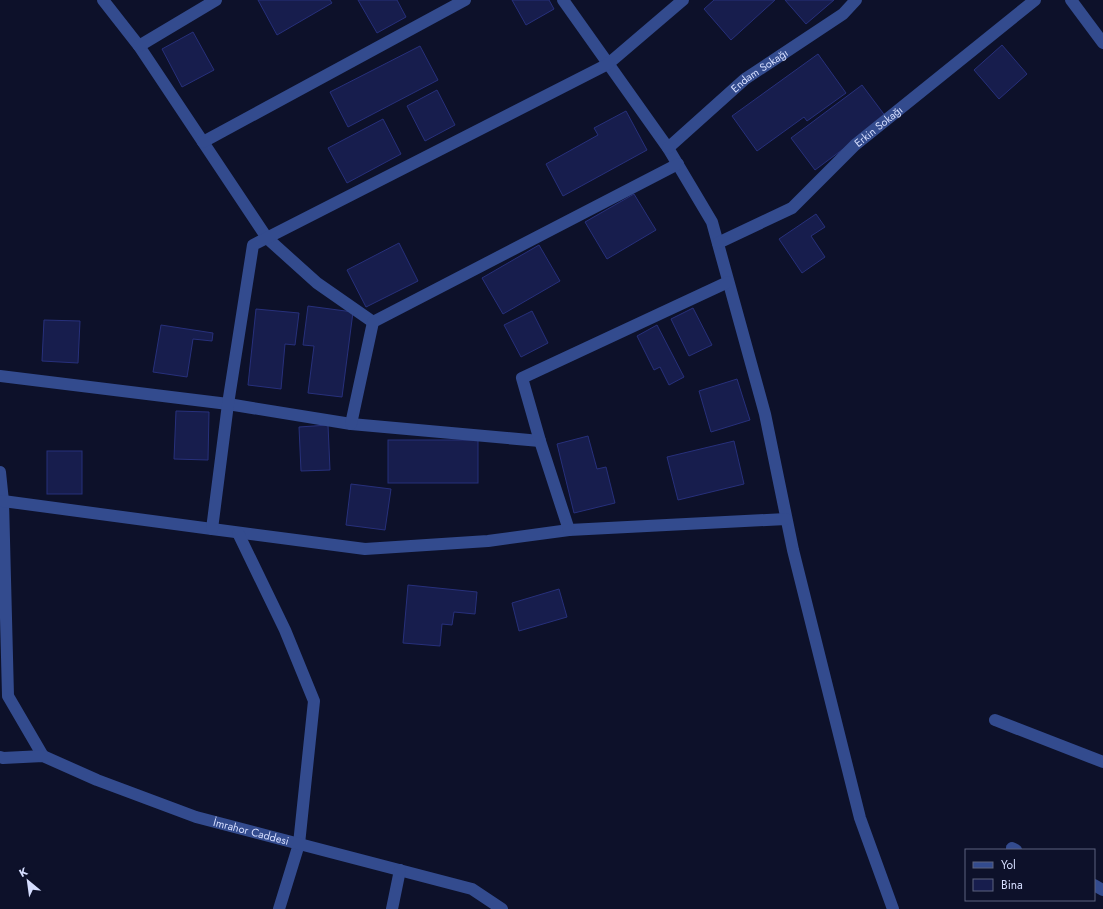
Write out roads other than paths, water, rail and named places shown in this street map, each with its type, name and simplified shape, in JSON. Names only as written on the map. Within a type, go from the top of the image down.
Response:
[{"type":"street","points":[[103,0],[139,46],[267,238],[317,283],[373,322]]},
{"type":"street","points":[[139,46],[216,0]]},
{"type":"street","points":[[203,142],[465,0]]},
{"type":"street","points":[[563,0],[668,148],[712,222],[765,414],[796,565],[860,818],[893,909]]},
{"type":"street","points":[[212,530],[228,404],[253,245],[608,64],[683,0]]},
{"type":"street","name":"Endam Sokağı","points":[[668,148],[745,79],[843,14],[856,0]]},
{"type":"street","name":"Erkin Sokağı","points":[[718,243],[792,208],[855,145],[1035,0]]},
{"type":"street","points":[[1071,0],[1103,43]]},
{"type":"street","points":[[373,322],[678,164]]},
{"type":"street","points":[[569,530],[540,441],[522,378],[728,282]]},
{"type":"street","points":[[352,424],[373,322]]},
{"type":"street","points":[[0,376],[228,404],[352,424],[540,441]]},
{"type":"street","points":[[0,472],[3,501],[8,696],[43,756]]},
{"type":"street","points":[[3,501],[212,530],[365,549],[488,541],[569,530],[786,519]]},
{"type":"street","points":[[238,533],[285,630],[314,701],[299,844],[279,909]]},
{"type":"street","points":[[995,720],[1103,762]]},
{"type":"street","name":"İmrahor Caddesi","points":[[1,759],[43,756],[97,780],[196,817],[472,889],[502,909]]},
{"type":"street","points":[[392,909],[400,870]]}]
